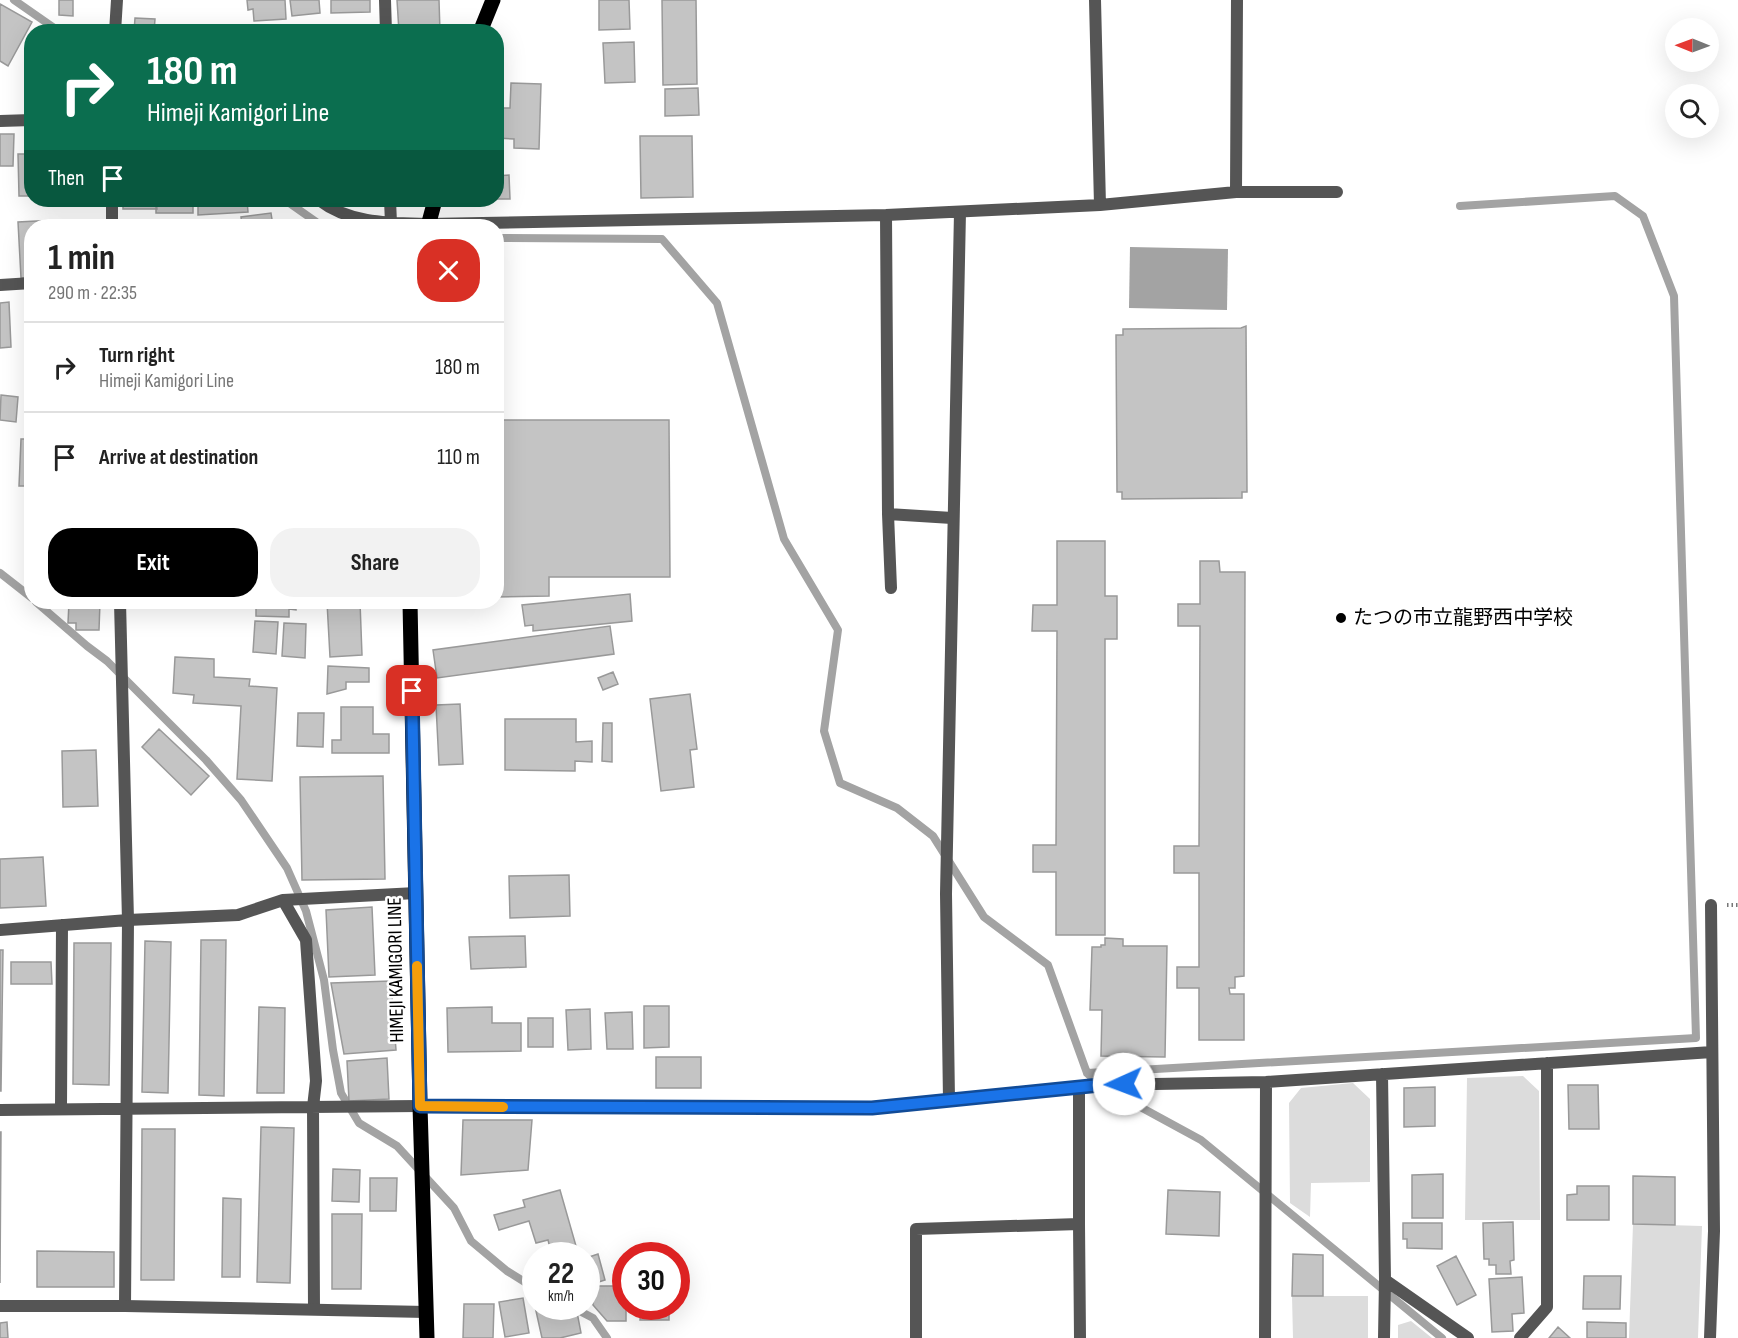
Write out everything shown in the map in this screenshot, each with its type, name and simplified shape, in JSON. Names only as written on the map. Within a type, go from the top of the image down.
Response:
[{"type":"main road","points":[[483,24],[493,0]]},
{"type":"main road","name":"HIMEJI KAMIGORI LINE","points":[[410,609],[427,1338]]},
{"type":"street","points":[[116,24],[117,0]]},
{"type":"street","points":[[385,0],[386,24]]},
{"type":"street","points":[[1095,0],[1100,205]]},
{"type":"street","points":[[1236,192],[1237,0]]},
{"type":"street","points":[[0,121],[24,120]]},
{"type":"street","points":[[504,223],[886,215],[1100,205],[1236,192],[1337,192]]},
{"type":"street","points":[[331,207],[358,219]]},
{"type":"street","points":[[949,1100],[946,894],[960,212]]},
{"type":"street","points":[[886,215],[888,514],[891,588]]},
{"type":"street","points":[[0,285],[24,284]]},
{"type":"street","points":[[888,514],[952,518]]},
{"type":"street","points":[[120,609],[128,920],[125,1306]]},
{"type":"street","points":[[0,930],[128,920],[238,915],[283,900],[416,893]]},
{"type":"street","points":[[283,900],[306,940],[316,1081],[313,1107],[314,1309]]},
{"type":"street","points":[[1710,1338],[1714,1231],[1712,905]]},
{"type":"street","points":[[61,1109],[62,925]]},
{"type":"street","points":[[0,1110],[420,1106],[872,1108],[1100,1085],[1266,1082],[1712,1052]]},
{"type":"street","points":[[1520,1338],[1547,1307],[1547,1063]]},
{"type":"street","points":[[1382,1074],[1384,1338]]},
{"type":"street","points":[[1265,1338],[1266,1082]]},
{"type":"street","points":[[1079,1087],[1080,1338]]},
{"type":"street","points":[[916,1338],[916,1229],[1079,1224]]},
{"type":"street","points":[[1385,1280],[1467,1338]]},
{"type":"street","points":[[0,1306],[426,1312]]},
{"type":"shaded area","points":[[1130,247],[1228,249],[1227,310],[1129,308]]},
{"type":"shaded area","points":[[1523,1076],[1539,1091],[1540,1220],[1465,1220],[1467,1078]]},
{"type":"shaded area","points":[[1353,1083],[1370,1099],[1370,1182],[1311,1183],[1310,1217],[1290,1203],[1289,1103],[1301,1088]]},
{"type":"shaded area","points":[[1633,1224],[1702,1226],[1698,1338],[1629,1338]]},
{"type":"shaded area","points":[[1292,1296],[1368,1296],[1368,1338],[1293,1338]]},
{"type":"shaded area","points":[[1411,1321],[1432,1338],[1398,1338],[1398,1325]]},
{"type":"building","points":[[59,0],[73,0],[73,16],[59,15]]},
{"type":"building","points":[[247,0],[285,0],[286,19],[254,21],[253,9],[248,10]]},
{"type":"building","points":[[290,0],[319,0],[320,13],[292,16]]},
{"type":"building","points":[[331,0],[370,0],[370,12],[331,13]]},
{"type":"building","points":[[397,0],[439,0],[440,24],[398,24]]},
{"type":"building","points":[[599,0],[629,0],[630,29],[599,30]]},
{"type":"building","points":[[662,0],[696,0],[697,84],[663,85]]},
{"type":"building","points":[[0,4],[32,22],[24,24],[24,37],[8,66],[0,61]]},
{"type":"building","points":[[135,18],[155,19],[155,24],[135,24]]},
{"type":"building","points":[[634,42],[635,82],[605,83],[603,43]]},
{"type":"building","points":[[511,83],[541,84],[539,149],[514,148],[514,139],[504,138],[504,108],[510,108]]},
{"type":"building","points":[[698,88],[699,115],[665,116],[665,89]]},
{"type":"building","points":[[0,134],[14,134],[13,166],[0,166]]},
{"type":"building","points":[[640,136],[692,136],[693,197],[641,198]]},
{"type":"building","points":[[18,154],[24,154],[24,196],[19,196]]},
{"type":"building","points":[[504,175],[509,175],[510,199],[504,199]]},
{"type":"building","points":[[123,207],[157,207],[157,209],[123,209]]},
{"type":"building","points":[[156,207],[193,207],[193,213],[156,213]]},
{"type":"building","points":[[198,207],[248,207],[248,212],[198,215]]},
{"type":"building","points":[[271,213],[272,219],[241,219],[241,217]]},
{"type":"building","points":[[18,222],[24,222],[24,278],[21,278]]},
{"type":"building","points":[[9,302],[11,347],[0,348],[0,303]]},
{"type":"building","points":[[1246,326],[1247,492],[1242,492],[1242,498],[1122,499],[1122,492],[1117,492],[1116,335],[1123,335],[1123,329],[1241,328]]},
{"type":"building","points":[[1,395],[18,397],[16,422],[0,420]]},
{"type":"building","points":[[504,420],[669,420],[670,577],[549,577],[549,596],[504,597]]},
{"type":"building","points":[[21,439],[24,439],[24,486],[19,486]]},
{"type":"building","points":[[1057,541],[1105,541],[1105,596],[1117,596],[1117,639],[1105,639],[1105,935],[1056,935],[1056,872],[1033,872],[1033,845],[1056,845],[1057,631],[1032,631],[1033,605],[1057,605]]},
{"type":"building","points":[[1200,561],[1219,561],[1220,572],[1245,572],[1244,976],[1235,977],[1235,988],[1229,988],[1230,994],[1244,994],[1244,1040],[1199,1040],[1199,988],[1177,988],[1177,967],[1199,967],[1199,873],[1174,873],[1174,846],[1199,846],[1200,626],[1178,626],[1178,604],[1200,604]]},
{"type":"building","points":[[630,594],[632,621],[533,631],[533,625],[525,626],[522,605]]},
{"type":"building","points":[[69,609],[100,609],[99,630],[76,630],[76,623],[68,623]]},
{"type":"building","points":[[256,609],[289,609],[289,617],[256,616]]},
{"type":"building","points":[[327,609],[360,609],[362,655],[330,657]]},
{"type":"building","points":[[255,621],[278,622],[276,654],[253,652]]},
{"type":"building","points":[[284,623],[306,624],[305,658],[282,656]]},
{"type":"building","points":[[610,626],[614,654],[437,678],[433,650]]},
{"type":"building","points":[[175,657],[214,659],[214,677],[250,679],[249,686],[277,688],[272,781],[237,779],[241,706],[193,703],[194,695],[173,693]]},
{"type":"building","points":[[328,666],[369,668],[369,682],[346,682],[346,689],[327,694]]},
{"type":"building","points":[[613,672],[618,684],[603,690],[598,678]]},
{"type":"building","points":[[690,694],[697,749],[690,750],[694,787],[661,791],[650,699]]},
{"type":"building","points":[[460,704],[463,764],[439,765],[436,705]]},
{"type":"building","points":[[341,707],[373,707],[373,734],[389,734],[389,753],[332,753],[332,740],[341,740]]},
{"type":"building","points":[[298,713],[324,713],[323,747],[297,746]]},
{"type":"building","points":[[505,719],[576,719],[576,742],[592,741],[592,762],[575,761],[575,771],[505,770]]},
{"type":"building","points":[[603,723],[612,723],[612,762],[602,761]]},
{"type":"building","points":[[159,729],[209,776],[191,795],[142,747]]},
{"type":"building","points":[[96,750],[98,806],[63,807],[62,751]]},
{"type":"building","points":[[383,776],[385,879],[302,880],[300,777]]},
{"type":"building","points":[[43,857],[46,906],[0,908],[0,859]]},
{"type":"building","points":[[569,875],[570,916],[510,918],[509,876]]},
{"type":"building","points":[[372,907],[375,975],[329,977],[326,910]]},
{"type":"building","points":[[525,936],[526,967],[471,969],[469,937]]},
{"type":"building","points":[[1105,938],[1123,939],[1123,946],[1167,946],[1165,1057],[1101,1056],[1102,1010],[1090,1010],[1092,947],[1105,945]]},
{"type":"building","points":[[201,940],[226,940],[224,1096],[199,1095]]},
{"type":"building","points":[[145,941],[171,942],[168,1093],[142,1092]]},
{"type":"building","points":[[74,943],[111,943],[109,1085],[73,1084]]},
{"type":"building","points":[[0,950],[3,950],[1,1091],[0,1091]]},
{"type":"building","points":[[11,962],[51,962],[52,984],[11,984]]},
{"type":"building","points":[[391,981],[396,1050],[344,1054],[331,983]]},
{"type":"building","points":[[644,1006],[669,1006],[669,1047],[644,1048]]},
{"type":"building","points":[[259,1007],[285,1008],[284,1093],[257,1093]]},
{"type":"building","points":[[492,1007],[492,1023],[521,1023],[521,1051],[448,1052],[447,1008]]},
{"type":"building","points":[[590,1009],[591,1049],[568,1050],[566,1010]]},
{"type":"building","points":[[632,1012],[633,1049],[607,1049],[605,1013]]},
{"type":"building","points":[[528,1018],[553,1018],[553,1047],[528,1047]]},
{"type":"building","points":[[656,1057],[701,1057],[701,1088],[656,1088]]},
{"type":"building","points":[[387,1058],[389,1099],[349,1101],[347,1061]]},
{"type":"building","points":[[1568,1085],[1598,1085],[1599,1129],[1569,1129]]},
{"type":"building","points":[[1435,1087],[1435,1126],[1404,1127],[1404,1088]]},
{"type":"building","points":[[463,1120],[532,1120],[528,1170],[461,1175]]},
{"type":"building","points":[[261,1127],[294,1128],[290,1283],[257,1282]]},
{"type":"building","points":[[142,1129],[175,1129],[174,1280],[141,1280]]},
{"type":"building","points":[[0,1132],[1,1132],[0,1283]]},
{"type":"building","points":[[333,1169],[360,1170],[359,1202],[332,1201]]},
{"type":"building","points":[[1443,1174],[1443,1218],[1412,1218],[1412,1175]]},
{"type":"building","points":[[1633,1176],[1675,1177],[1675,1225],[1633,1224]]},
{"type":"building","points":[[370,1178],[397,1178],[396,1211],[370,1211]]},
{"type":"building","points":[[1577,1186],[1609,1186],[1609,1220],[1567,1220],[1567,1195],[1577,1194]]},
{"type":"building","points":[[560,1190],[575,1242],[548,1242],[548,1240],[536,1242],[529,1221],[499,1230],[494,1215],[525,1207],[523,1200]]},
{"type":"building","points":[[1168,1190],[1220,1192],[1219,1236],[1166,1234]]},
{"type":"building","points":[[223,1198],[241,1199],[240,1277],[222,1277]]},
{"type":"building","points":[[332,1214],[362,1214],[361,1289],[332,1289]]},
{"type":"building","points":[[1513,1222],[1514,1260],[1510,1261],[1511,1274],[1496,1274],[1496,1265],[1489,1265],[1489,1259],[1484,1259],[1483,1223]]},
{"type":"building","points":[[1403,1223],[1442,1223],[1442,1249],[1407,1248],[1407,1239],[1403,1239]]},
{"type":"building","points":[[37,1251],[114,1252],[114,1287],[37,1287]]},
{"type":"building","points":[[1293,1254],[1323,1255],[1323,1296],[1292,1296]]},
{"type":"building","points":[[1456,1256],[1476,1295],[1457,1305],[1437,1266]]},
{"type":"building","points":[[600,1261],[605,1280],[600,1282]]},
{"type":"building","points":[[1584,1276],[1621,1276],[1620,1309],[1583,1309]]},
{"type":"building","points":[[1522,1277],[1524,1313],[1512,1314],[1513,1331],[1492,1332],[1489,1279]]},
{"type":"building","points":[[600,1286],[612,1286],[612,1320],[626,1320],[607,1321],[600,1313]]},
{"type":"building","points":[[522,1298],[522,1320],[527,1320],[529,1333],[505,1337],[499,1302]]},
{"type":"building","points":[[464,1304],[494,1304],[493,1338],[463,1338]]},
{"type":"building","points":[[538,1320],[579,1320],[581,1333],[560,1338],[542,1338]]},
{"type":"building","points":[[7,1322],[8,1338],[0,1338],[0,1323]]},
{"type":"building","points":[[1587,1322],[1626,1323],[1626,1338],[1587,1338]]},
{"type":"building","points":[[1558,1327],[1570,1338],[1549,1338]]},
{"type":"waterway","points":[[14,0],[48,24]]},
{"type":"waterway","points":[[1087,1073],[1696,1038],[1674,296],[1643,216],[1615,196],[1460,206]]},
{"type":"waterway","points":[[295,207],[312,219]]},
{"type":"waterway","points":[[504,238],[662,239],[717,303],[784,539],[838,630],[824,731],[840,783],[897,808],[933,836],[984,917],[1048,965],[1087,1073],[1100,1085],[1201,1140],[1442,1338]]},
{"type":"waterway","points":[[0,573],[24,592]]},
{"type":"waterway","points":[[44,609],[107,661],[206,760],[241,800],[287,868],[306,911],[324,980],[341,1093],[359,1123],[397,1146],[454,1208],[471,1241],[522,1280]]},
{"type":"waterway","points":[[594,1320],[607,1338]]},
{"type":"slow traffic","points":[[417,966],[420,1106],[503,1107]]},
{"type":"place","name":"たつの市立龍野西中学校","points":[[1341,618]]},
{"type":"route","points":[[412,691],[420,1106],[872,1108],[1124,1084]]}]
